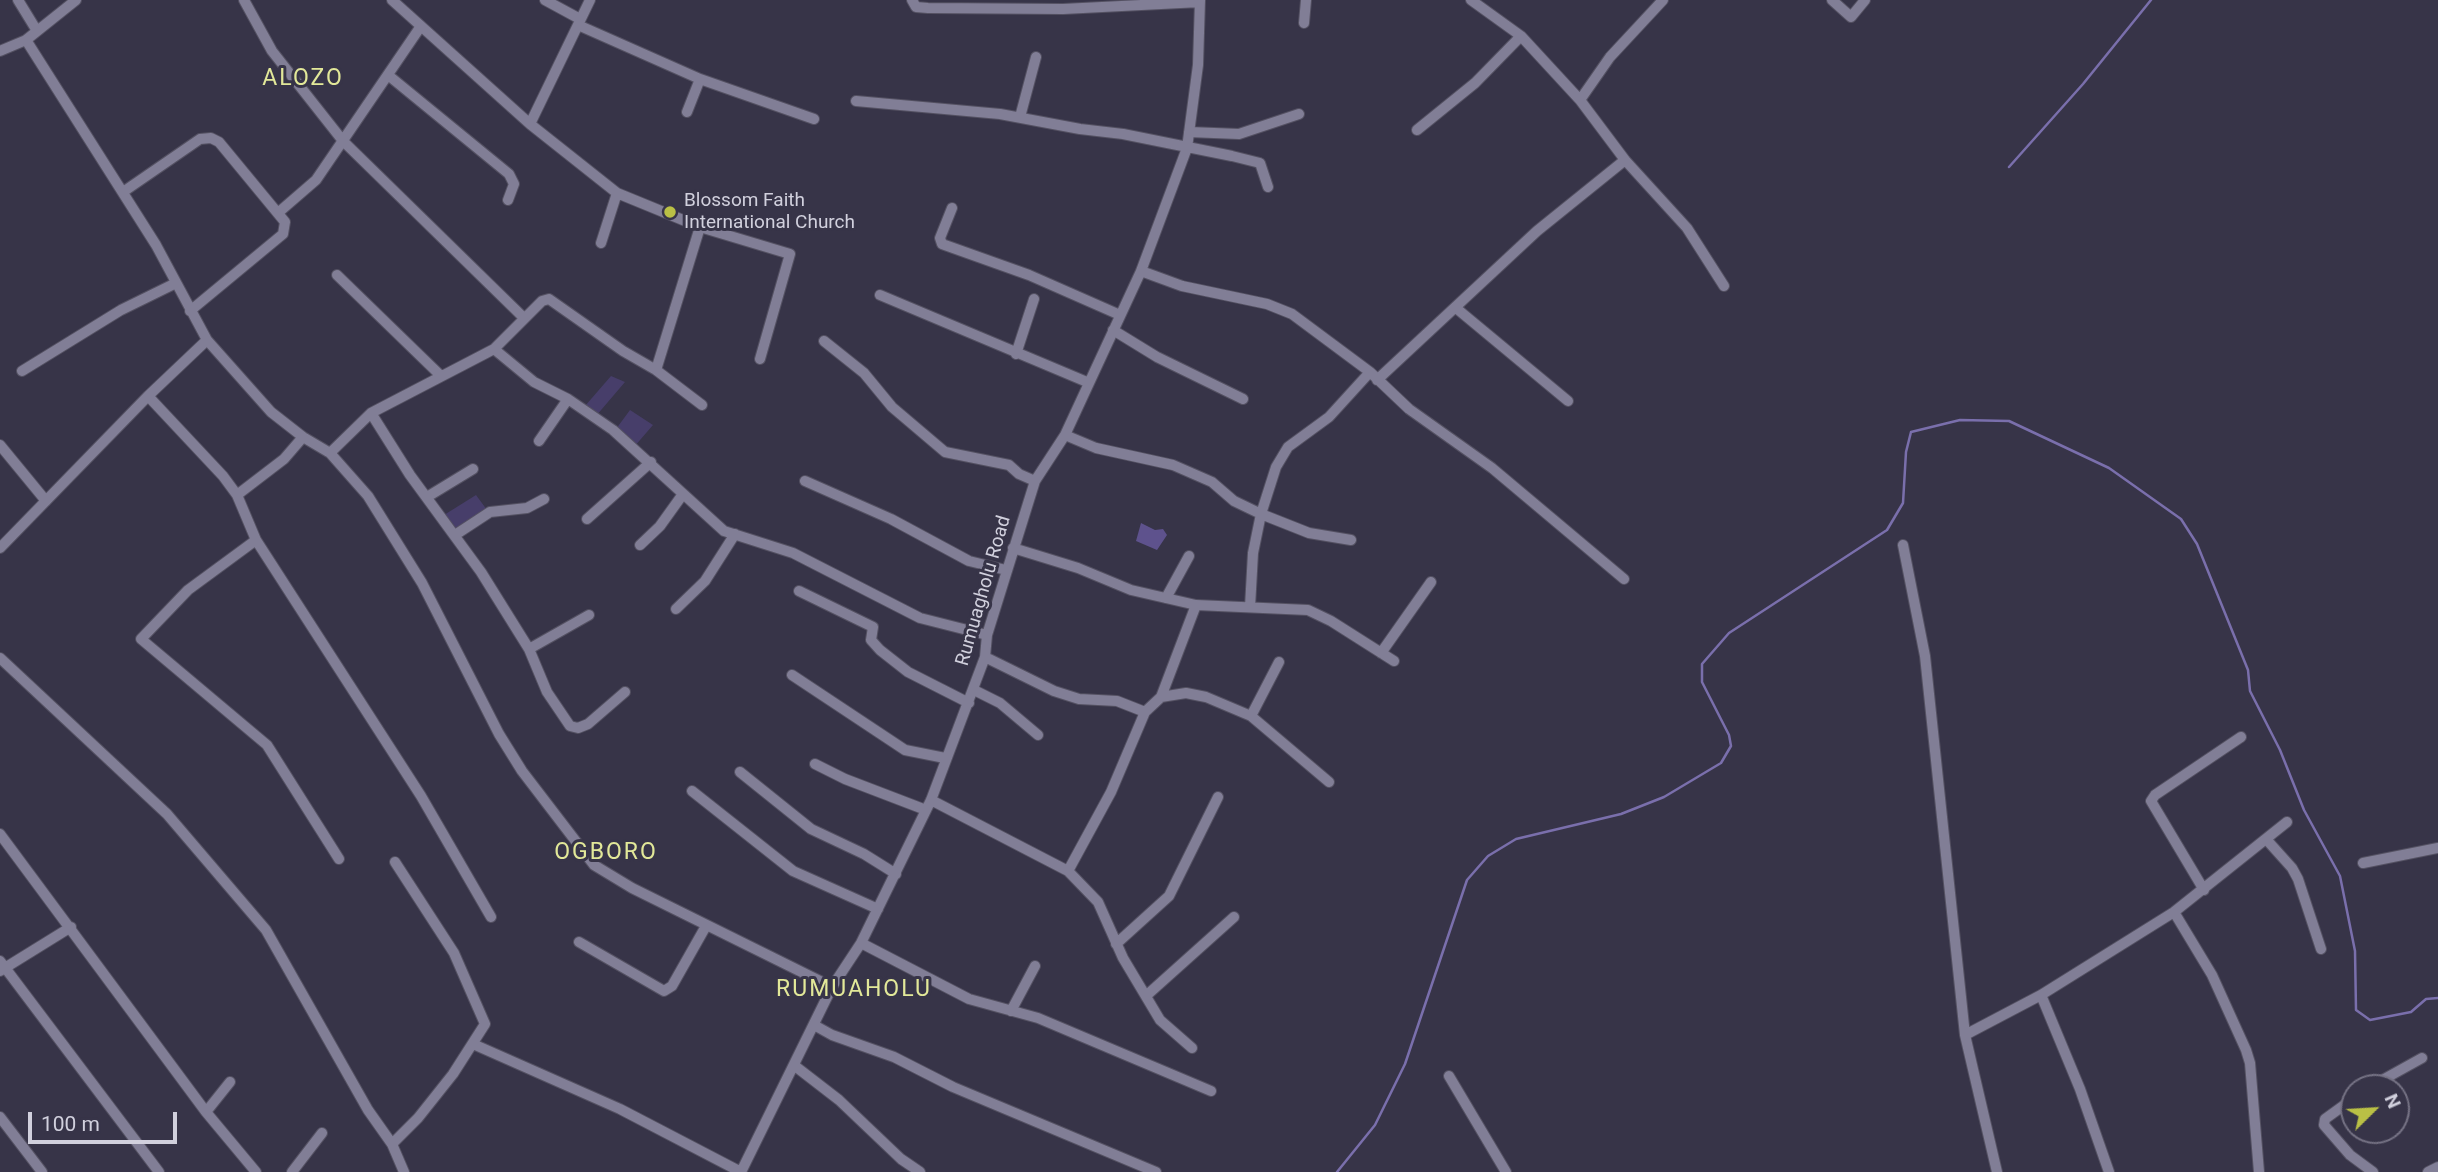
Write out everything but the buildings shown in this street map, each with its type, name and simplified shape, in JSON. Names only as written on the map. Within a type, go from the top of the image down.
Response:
[{"type":"street","points":[[18,0],[37,31]]},
{"type":"street","points":[[0,51],[26,40],[76,0]]},
{"type":"street","points":[[244,0],[272,51],[343,141],[524,318]]},
{"type":"street","points":[[392,0],[530,124],[617,192],[700,227],[790,254],[760,359]]},
{"type":"street","points":[[545,0],[579,22],[700,79],[814,119]]},
{"type":"street","points":[[530,124],[590,0]]},
{"type":"street","points":[[912,0],[916,7],[1063,9],[1200,1]]},
{"type":"street","points":[[1304,23],[1306,0]]},
{"type":"street","points":[[1580,100],[1609,57],[1663,0]]},
{"type":"street","points":[[1832,0],[1852,17],[1865,0]]},
{"type":"street","name":"Rumuagholu Road","points":[[741,1172],[832,987],[861,943],[897,874],[931,800],[985,657],[987,635],[1035,481],[1065,435],[1087,382],[1141,271],[1187,148],[1198,65],[1200,1]]},
{"type":"street","points":[[1474,1],[1521,36],[1580,100],[1625,160],[1686,228],[1724,286]]},
{"type":"street","points":[[279,212],[316,180],[421,26]]},
{"type":"street","points":[[1417,131],[1458,98],[1521,36]]},
{"type":"street","points":[[26,40],[123,192],[207,340],[245,386],[303,438],[330,453],[368,496],[419,579],[499,734],[522,771],[594,865],[706,926],[832,987]]},
{"type":"street","points":[[1020,117],[1035,57]]},
{"type":"street","points":[[388,75],[509,174],[514,184],[508,200]]},
{"type":"street","points":[[687,112],[700,79]]},
{"type":"street","points":[[856,100],[1020,117],[1260,163],[1268,187]]},
{"type":"street","points":[[1189,132],[1239,134],[1299,114]]},
{"type":"street","points":[[123,192],[200,139],[211,138],[219,142],[279,212],[286,227],[282,234],[190,311]]},
{"type":"street","points":[[1250,607],[1253,553],[1261,514],[1276,467],[1288,447],[1329,416],[1456,308],[1537,231],[1625,160]]},
{"type":"street","points":[[601,243],[617,192]]},
{"type":"street","points":[[952,208],[940,238],[942,244],[1029,275],[1120,315]]},
{"type":"street","points":[[656,370],[700,227]]},
{"type":"street","points":[[1141,271],[1182,286],[1267,304],[1292,314],[1373,376],[1409,409],[1492,468],[1624,579]]},
{"type":"street","points":[[337,275],[440,375]]},
{"type":"street","points":[[22,371],[121,310],[176,282]]},
{"type":"street","points":[[880,295],[1087,382]]},
{"type":"street","points":[[330,453],[371,413],[494,349],[542,301],[550,299],[623,351],[656,370],[702,405]]},
{"type":"street","points":[[1016,354],[1034,299]]},
{"type":"street","points":[[1456,308],[1568,401]]},
{"type":"street","points":[[1113,330],[1157,357],[1243,400]]},
{"type":"street","points":[[0,548],[148,396],[207,340]]},
{"type":"street","points":[[824,341],[864,373],[892,407],[945,452],[1009,465],[1035,481]]},
{"type":"street","points":[[494,349],[534,382],[568,399],[613,430],[724,531],[793,553],[920,618],[987,635]]},
{"type":"street","points":[[148,396],[223,476],[237,495],[257,540],[414,785],[491,918]]},
{"type":"street","points":[[538,441],[568,399]]},
{"type":"street","points":[[371,413],[529,649],[547,692],[572,728],[588,724],[625,692]]},
{"type":"street","points":[[1065,435],[1096,448],[1173,465],[1212,482],[1234,500],[1261,514],[1310,533],[1351,540]]},
{"type":"street","points":[[237,495],[284,459],[303,438]]},
{"type":"street","points":[[0,445],[46,502]]},
{"type":"street","points":[[587,520],[650,462]]},
{"type":"street","points":[[427,497],[473,469]]},
{"type":"street","points":[[805,481],[891,519],[969,561],[1006,570]]},
{"type":"street","points":[[640,545],[660,526],[683,494]]},
{"type":"street","points":[[455,535],[490,512],[527,508],[544,499]]},
{"type":"street","points":[[676,609],[705,581],[734,534]]},
{"type":"street","points":[[257,540],[188,590],[141,639],[267,745],[339,859]]},
{"type":"street","points":[[1903,545],[1926,669],[1965,1035],[1997,1172]]},
{"type":"street","points":[[1013,548],[1078,568],[1131,590],[1196,605],[1308,610],[1394,660]]},
{"type":"street","points":[[1166,598],[1189,556]]},
{"type":"street","points":[[1381,653],[1431,582]]},
{"type":"street","points":[[799,591],[873,626],[871,640],[880,650],[908,671],[969,703]]},
{"type":"street","points":[[1068,871],[1111,792],[1146,712],[1161,697],[1196,605]]},
{"type":"street","points":[[529,649],[589,615]]},
{"type":"street","points":[[985,657],[1054,691],[1079,699],[1117,701],[1146,712]]},
{"type":"street","points":[[0,659],[167,814],[265,930],[368,1110],[392,1144],[404,1172]]},
{"type":"street","points":[[1251,716],[1279,662]]},
{"type":"street","points":[[792,675],[905,750],[945,758]]},
{"type":"street","points":[[974,690],[1000,703],[1038,735]]},
{"type":"street","points":[[1161,697],[1186,693],[1206,697],[1251,716],[1329,782]]},
{"type":"street","points":[[2204,890],[2151,801],[2155,795],[2241,737]]},
{"type":"street","points":[[815,764],[845,779],[926,810]]},
{"type":"street","points":[[740,772],[811,829],[864,854],[897,874]]},
{"type":"street","points":[[692,790],[793,871],[878,909]]},
{"type":"street","points":[[1116,944],[1169,896],[1218,797]]},
{"type":"street","points":[[931,800],[1068,871],[1098,902],[1116,944],[1160,1020],[1192,1048]]},
{"type":"street","points":[[1965,1035],[2041,995],[2174,912],[2287,822]]},
{"type":"street","points":[[0,834],[206,1112],[257,1172]]},
{"type":"street","points":[[2266,839],[2298,878],[2321,949]]},
{"type":"street","points":[[2363,863],[2438,848]]},
{"type":"street","points":[[392,1144],[418,1118],[483,1030],[483,1017],[454,953],[395,862]]},
{"type":"street","points":[[2174,912],[2212,975],[2246,1050],[2259,1172]]},
{"type":"street","points":[[1147,995],[1234,917]]},
{"type":"street","points":[[579,942],[664,991],[672,986],[706,926]]},
{"type":"street","points":[[71,927],[2,967],[159,1172]]},
{"type":"street","points":[[861,943],[969,999],[1089,1038],[1211,1091]]},
{"type":"street","points":[[1011,1011],[1034,965]]},
{"type":"street","points":[[2041,995],[2080,1088],[2109,1172]]},
{"type":"street","points":[[814,1025],[832,1035],[894,1056],[965,1093],[1156,1172]]},
{"type":"street","points":[[473,1045],[620,1109],[741,1172]]},
{"type":"street","points":[[2393,1074],[2422,1058]]},
{"type":"street","points":[[795,1066],[839,1100],[901,1160],[920,1172]]},
{"type":"street","points":[[1450,1076],[1506,1172]]},
{"type":"street","points":[[206,1112],[230,1082]]},
{"type":"street","points":[[2340,1108],[2325,1119],[2323,1125],[2340,1144]]},
{"type":"street","points":[[0,1117],[41,1172]]},
{"type":"street","points":[[292,1172],[322,1133]]},
{"type":"street","points":[[2340,1144],[2373,1172]]},
{"type":"street","points":[[2428,1172],[2438,1167]]},
{"type":"shaded area","points":[[611,376],[625,382],[596,416],[585,406]]},
{"type":"shaded area","points":[[630,410],[653,425],[634,447],[616,429]]},
{"type":"shaded area","points":[[476,495],[487,510],[455,529],[444,515]]},
{"type":"shaded area","points":[[1141,523],[1155,530],[1163,529],[1167,535],[1157,550],[1136,541]]},
{"type":"waterway","points":[[2009,167],[2083,84],[2151,0]]},
{"type":"waterway","points":[[1337,1172],[1375,1125],[1405,1064],[1467,880],[1488,856],[1516,839],[1621,814],[1664,797],[1721,763],[1731,746],[1729,735],[1702,682],[1702,664],[1729,633],[1887,530],[1903,503],[1906,452],[1911,432],[1960,420],[2009,421],[2109,468],[2181,519],[2197,544],[2248,670],[2250,691],[2280,750],[2304,810],[2340,876],[2355,951],[2356,1010],[2370,1020],[2411,1012],[2426,999],[2438,998]]},
{"type":"place","name":"Blossom Faith International Church","points":[[670,212]]},
{"type":"district","name":"ALOZO","points":[[303,79]]},
{"type":"district","name":"OGBORO","points":[[606,853]]},
{"type":"district","name":"RUMUAHOLU","points":[[854,990]]}]
